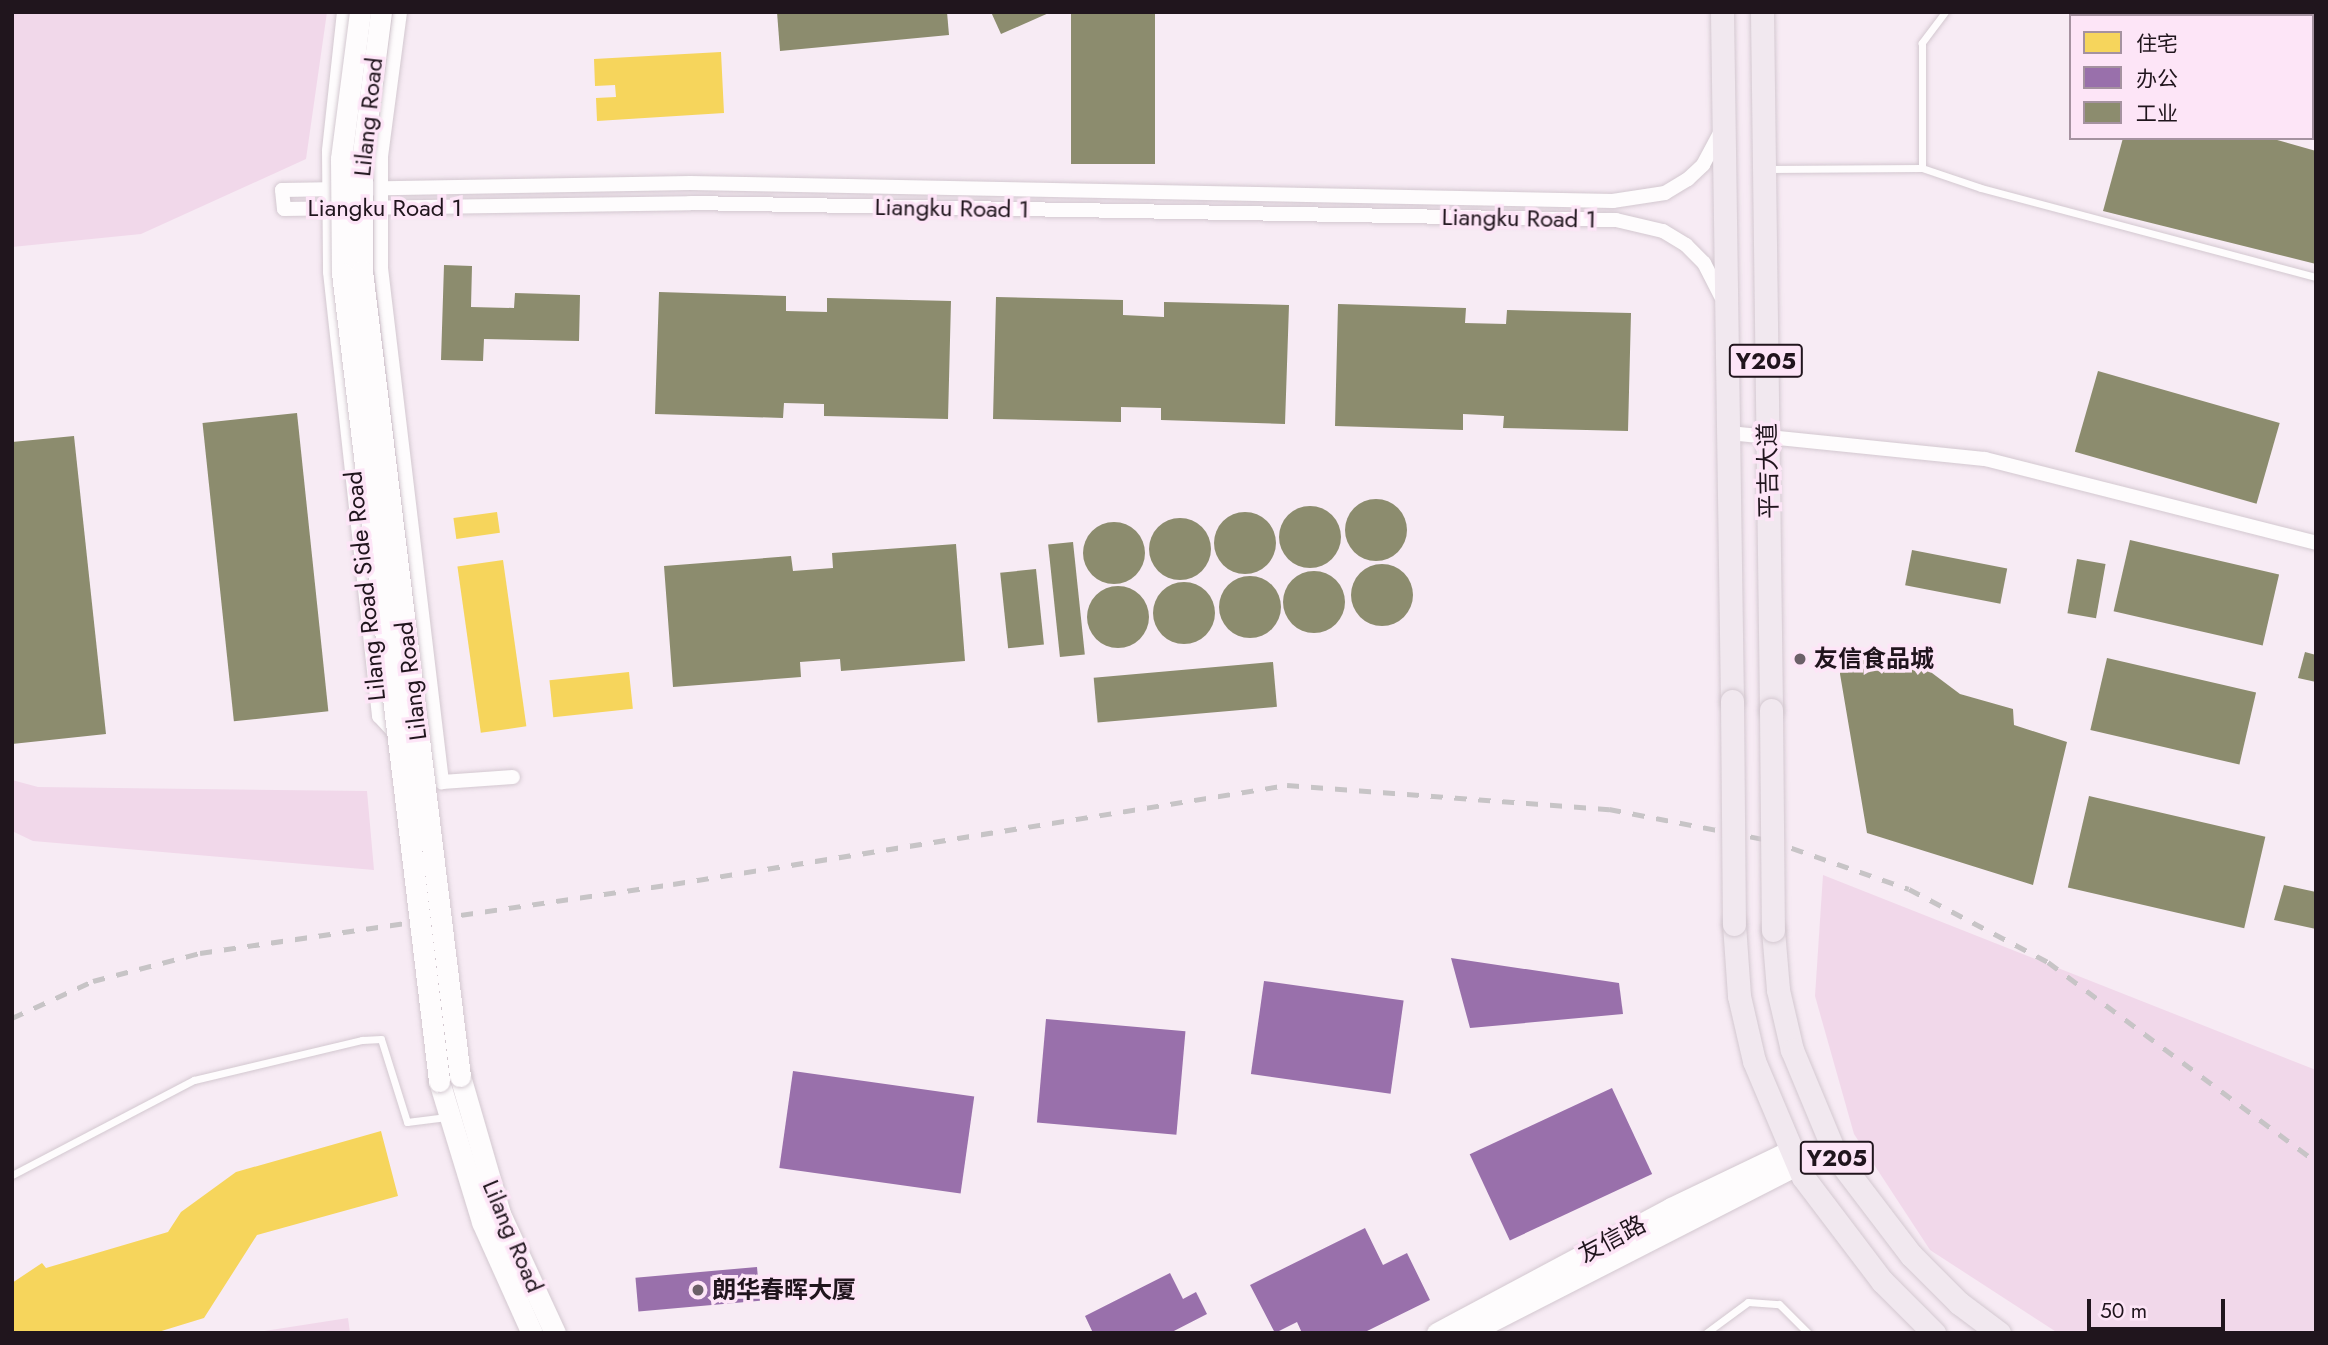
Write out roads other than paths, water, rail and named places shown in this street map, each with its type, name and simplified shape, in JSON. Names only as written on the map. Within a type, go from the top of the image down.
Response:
[{"type":"main road","name":"平吉大道","points":[[1722,12],[1734,924],[1739,996],[1754,1061],[1793,1158]]},
{"type":"main road","name":"平吉大道","points":[[1762,12],[1773,929],[1778,990],[1791,1050],[1837,1158],[1911,1255],[1959,1303],[2000,1333]]},
{"type":"main road","name":"Y205","points":[[1793,1158],[1837,1227],[1934,1333]]},
{"type":"street","name":"Lilang Road Side Road","points":[[344,12],[328,190],[331,286],[379,716],[442,782]]},
{"type":"street","name":"Lilang Road","points":[[360,12],[341,159],[342,273],[450,1079],[500,1214],[555,1333]]},
{"type":"street","name":"Lilang Road","points":[[381,12],[362,160],[362,271],[450,1079],[449,1116],[482,1222],[532,1333]]},
{"type":"street","points":[[400,12],[385,114],[380,189],[381,268],[442,782],[513,777]]},
{"type":"street","name":"Liangku Road 1","points":[[1723,126],[1715,146],[1688,179],[1665,192],[1613,201],[677,183],[282,190],[284,209],[690,203],[1616,220],[1663,231],[1686,245],[1704,263],[1726,312]]},
{"type":"street","points":[[1729,433],[1985,459],[2316,543]]},
{"type":"street","name":"友信路","points":[[1437,1333],[1671,1208],[1793,1158]]},
{"type":"street","name":"友信路","points":[[1468,1333],[1793,1158]]},
{"type":"lane","points":[[1922,168],[1922,44],[1945,12]]},
{"type":"lane","points":[[1764,170],[1922,168],[1994,192],[2316,276]]},
{"type":"lane","points":[[12,1175],[194,1080],[362,1040],[381,1039],[407,1122],[449,1116]]},
{"type":"lane","points":[[1706,1333],[1748,1302],[1779,1304],[1808,1333]]},
{"type":"railway","points":[[12,1018],[93,981],[200,953],[673,884],[1287,785],[1609,809],[1769,840],[1909,889],[2048,962],[2316,1162]]},
{"type":"place","name":"友信食品城","points":[[1800,659]]},
{"type":"place","name":"朗华春晖大厦","points":[[698,1290]]}]
